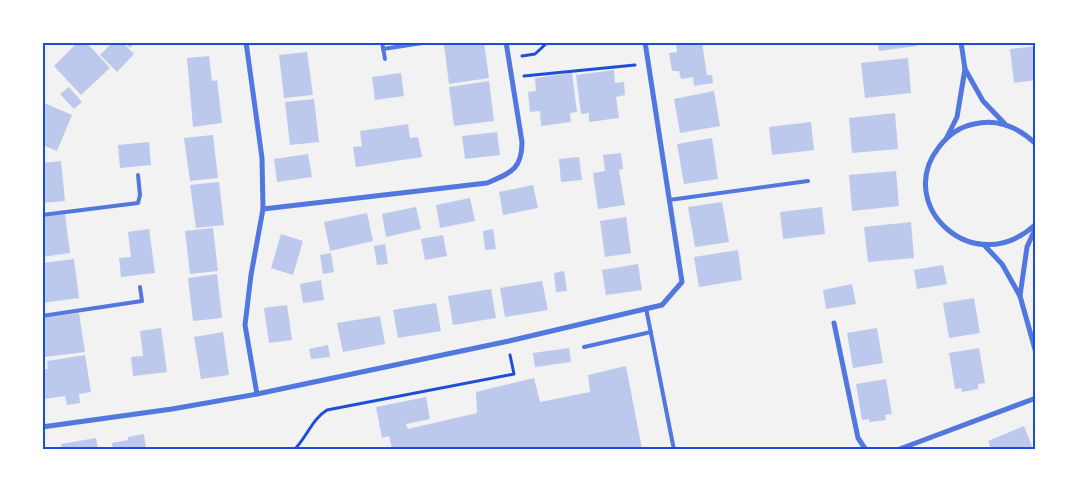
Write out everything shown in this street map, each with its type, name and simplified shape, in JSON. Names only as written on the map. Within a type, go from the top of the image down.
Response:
[{"type":"street","points":[[246,42],[262,158],[263,209],[251,275],[245,325],[257,394]]},
{"type":"street","points":[[263,209],[487,183],[513,172],[522,156],[522,142],[506,42]]},
{"type":"street","points":[[42,427],[172,409],[257,394],[509,341],[662,305],[682,282],[645,42]]},
{"type":"street","points":[[961,42],[965,69],[957,118],[947,137],[934,154],[927,174],[929,201],[934,214],[947,230],[965,242],[984,246],[1005,244],[1023,236],[1036,226]]},
{"type":"street","points":[[965,69],[983,101],[1005,124]]},
{"type":"street","points":[[947,137],[964,126],[985,121],[1005,124],[1024,132],[1036,144]]},
{"type":"street","points":[[1020,296],[1027,247],[1036,226]]},
{"type":"street","points":[[984,246],[1002,264],[1020,296],[1036,353]]},
{"type":"street","points":[[834,323],[858,438],[866,450]]},
{"type":"street","points":[[897,450],[1036,398]]},
{"type":"lane","points":[[382,42],[385,59]]},
{"type":"lane","points":[[383,49],[429,42]]},
{"type":"lane","points":[[42,215],[138,204],[140,195],[138,175]]},
{"type":"lane","points":[[669,200],[808,182]]},
{"type":"lane","points":[[42,316],[142,301],[140,287]]},
{"type":"lane","points":[[646,308],[674,450]]},
{"type":"lane","points":[[584,347],[651,332]]},
{"type":"path","points":[[509,58],[535,54],[548,42]]},
{"type":"path","points":[[511,77],[648,64]]},
{"type":"path","points":[[294,450],[302,441],[317,416],[327,410],[514,374],[509,341]]},
{"type":"building","points":[[78,42],[86,42],[110,68],[81,95],[54,66]]},
{"type":"building","points":[[113,42],[122,42],[134,54],[117,72],[100,55]]},
{"type":"building","points":[[125,42],[136,42],[130,48]]},
{"type":"building","points":[[459,42],[484,42],[489,78],[449,84],[444,45]]},
{"type":"building","points":[[702,42],[707,75],[712,75],[713,83],[694,86],[693,77],[681,79],[679,71],[672,71],[669,53],[677,52],[676,43]]},
{"type":"building","points":[[878,42],[917,42],[917,46],[879,51]]},
{"type":"building","points":[[1036,46],[1036,80],[1014,83],[1010,49]]},
{"type":"building","points":[[307,52],[313,95],[284,98],[279,55]]},
{"type":"building","points":[[209,56],[212,81],[217,80],[222,123],[193,127],[187,58]]},
{"type":"building","points":[[908,58],[911,93],[865,98],[861,63]]},
{"type":"building","points":[[614,70],[615,83],[624,82],[625,95],[616,97],[619,118],[589,122],[589,113],[581,114],[576,75]]},
{"type":"building","points":[[401,73],[404,96],[375,100],[372,77]]},
{"type":"building","points":[[572,73],[577,112],[570,113],[571,122],[541,126],[540,111],[530,112],[528,92],[536,91],[535,78]]},
{"type":"building","points":[[489,81],[494,121],[454,126],[449,87]]},
{"type":"building","points":[[69,87],[82,102],[74,109],[60,94]]},
{"type":"building","points":[[714,91],[720,126],[680,133],[674,99]]},
{"type":"building","points":[[314,99],[319,142],[290,145],[285,102]]},
{"type":"building","points":[[42,102],[72,115],[57,151],[42,145]]},
{"type":"building","points":[[895,113],[898,149],[852,153],[849,118]]},
{"type":"building","points":[[811,122],[814,150],[772,155],[769,127]]},
{"type":"building","points":[[408,124],[410,138],[418,137],[422,157],[356,167],[353,147],[362,146],[360,131]]},
{"type":"building","points":[[497,132],[500,155],[465,159],[462,136]]},
{"type":"building","points":[[213,135],[218,178],[190,181],[184,138]]},
{"type":"building","points":[[712,138],[718,179],[684,184],[677,144]]},
{"type":"building","points":[[149,142],[151,165],[120,168],[118,145]]},
{"type":"building","points":[[621,153],[623,169],[619,170],[625,205],[598,209],[593,173],[605,171],[603,155]]},
{"type":"building","points":[[308,154],[312,177],[277,182],[274,159]]},
{"type":"building","points":[[579,157],[582,180],[561,182],[559,159]]},
{"type":"building","points":[[61,161],[65,201],[42,203],[42,163]]},
{"type":"building","points":[[896,171],[899,206],[852,211],[849,175]]},
{"type":"building","points":[[219,182],[224,225],[196,228],[190,185]]},
{"type":"building","points":[[533,185],[538,208],[503,215],[499,192]]},
{"type":"building","points":[[470,198],[475,221],[440,228],[436,205]]},
{"type":"building","points":[[722,202],[729,242],[695,247],[688,207]]},
{"type":"building","points":[[416,207],[421,229],[386,237],[382,214]]},
{"type":"building","points":[[822,207],[825,234],[783,239],[780,212]]},
{"type":"building","points":[[367,213],[373,241],[330,251],[324,222]]},
{"type":"building","points":[[65,214],[70,253],[42,257],[42,217]]},
{"type":"building","points":[[626,217],[631,253],[605,257],[600,221]]},
{"type":"building","points":[[911,222],[914,258],[868,262],[864,227]]},
{"type":"building","points":[[213,228],[218,271],[190,274],[185,231]]},
{"type":"building","points":[[149,229],[155,273],[121,277],[119,258],[131,257],[128,232]]},
{"type":"building","points":[[493,229],[496,249],[485,250],[483,231]]},
{"type":"building","points":[[281,234],[303,241],[293,275],[271,268]]},
{"type":"building","points":[[443,235],[447,256],[425,260],[421,239]]},
{"type":"building","points":[[385,244],[388,264],[377,265],[374,246]]},
{"type":"building","points":[[738,250],[742,280],[699,287],[694,257]]},
{"type":"building","points":[[331,253],[334,272],[323,274],[320,255]]},
{"type":"building","points":[[74,259],[79,298],[42,303],[42,263]]},
{"type":"building","points":[[638,264],[642,290],[606,295],[602,270]]},
{"type":"building","points":[[943,265],[947,284],[917,289],[914,270]]},
{"type":"building","points":[[564,271],[567,291],[556,292],[554,273]]},
{"type":"building","points":[[217,274],[222,318],[193,321],[188,278]]},
{"type":"building","points":[[321,280],[324,300],[303,303],[300,284]]},
{"type":"building","points":[[542,281],[548,310],[505,317],[500,288]]},
{"type":"building","points":[[852,284],[856,304],[826,309],[823,290]]},
{"type":"building","points":[[491,289],[496,318],[453,325],[448,296]]},
{"type":"building","points":[[974,298],[980,333],[949,338],[943,303]]},
{"type":"building","points":[[436,303],[441,331],[398,338],[393,310]]},
{"type":"building","points":[[287,305],[292,340],[269,343],[264,308]]},
{"type":"building","points":[[79,313],[85,352],[45,357],[42,318]]},
{"type":"building","points":[[380,316],[385,344],[343,352],[337,323]]},
{"type":"building","points":[[161,328],[167,372],[133,376],[131,357],[143,356],[140,331]]},
{"type":"building","points":[[877,328],[883,363],[853,368],[847,333]]},
{"type":"building","points":[[223,332],[229,375],[201,379],[194,337]]},
{"type":"building","points":[[328,345],[330,357],[311,359],[309,349]]},
{"type":"building","points":[[569,348],[571,362],[535,367],[533,353]]},
{"type":"building","points":[[979,348],[985,383],[978,384],[978,389],[962,392],[961,388],[955,389],[949,353]]},
{"type":"building","points":[[85,355],[91,392],[79,394],[80,403],[67,405],[65,396],[44,399],[42,369],[48,369],[47,361]]},
{"type":"building","points":[[626,366],[642,449],[392,449],[389,436],[382,438],[376,407],[426,397],[430,419],[406,424],[408,429],[477,413],[476,392],[534,378],[540,402],[590,392],[588,375]]},
{"type":"building","points":[[886,379],[892,414],[885,415],[886,420],[869,422],[869,419],[862,420],[856,384]]},
{"type":"building","points":[[1024,426],[1033,449],[991,449],[988,441]]},
{"type":"building","points":[[144,434],[146,449],[113,449],[112,443]]},
{"type":"building","points":[[96,438],[98,449],[62,449],[61,444]]}]
